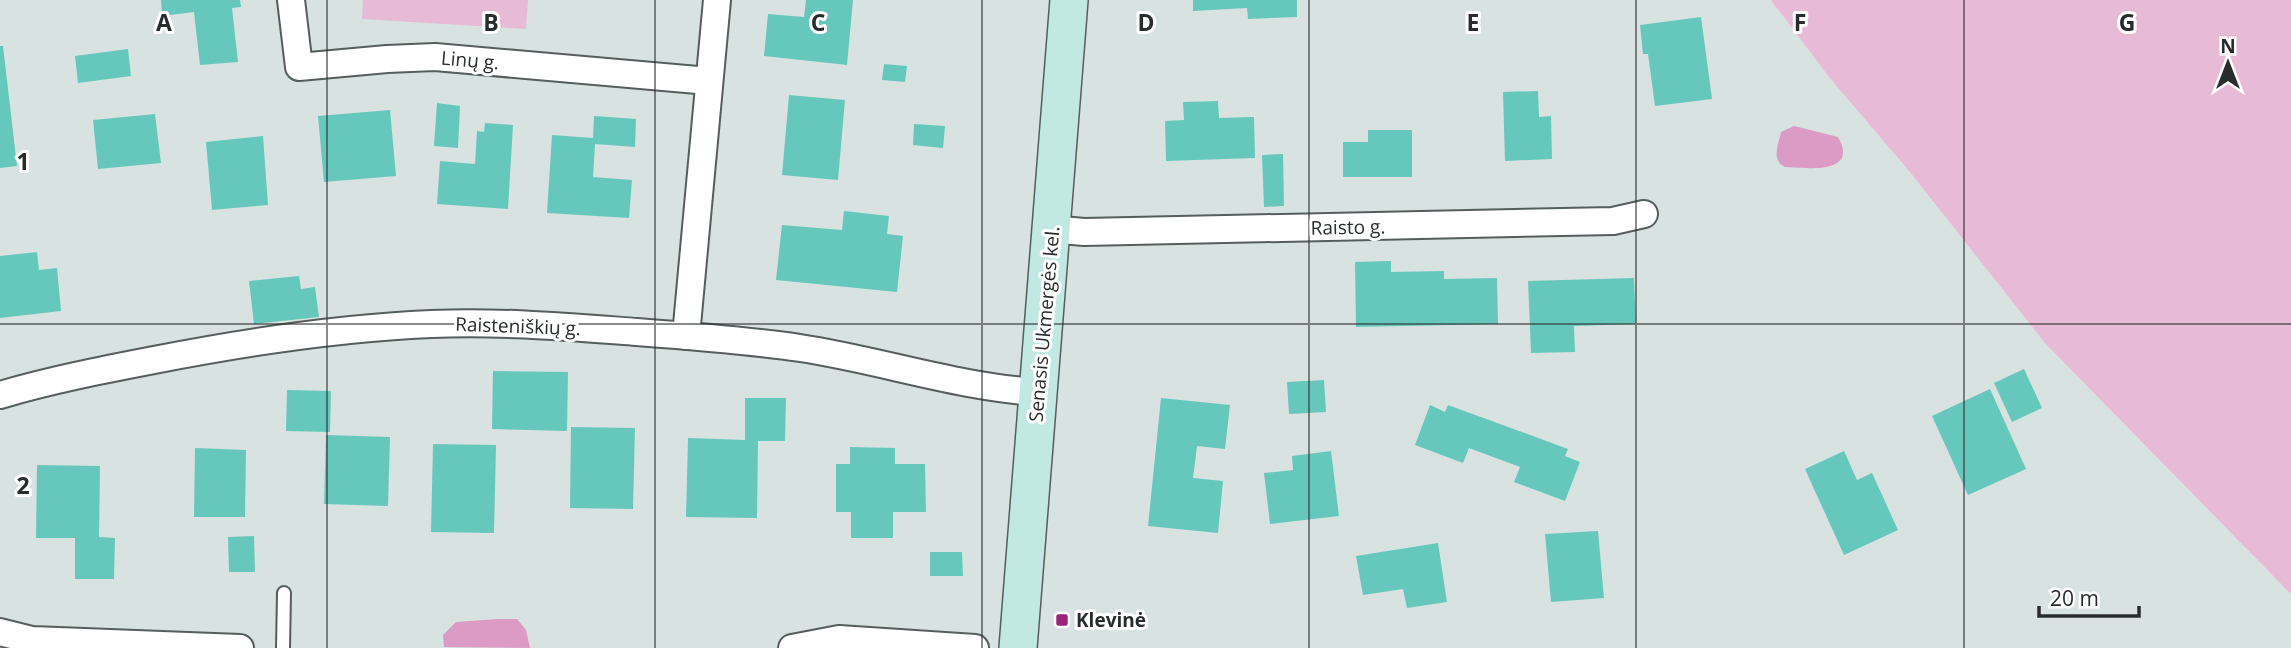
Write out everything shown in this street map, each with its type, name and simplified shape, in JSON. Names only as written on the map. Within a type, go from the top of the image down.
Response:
[{"type":"main road","name":"Senasis Ukmergės kel.","points":[[1018,648],[1069,0]]},
{"type":"street","name":"Linų g.","points":[[291,0],[299,67],[435,57],[709,81]]},
{"type":"street","points":[[686,336],[718,0]]},
{"type":"street","name":"Raisto g.","points":[[1051,229],[1098,232],[1613,222],[1644,214]]},
{"type":"street","name":"Raisteniškių g.","points":[[0,395],[48,381],[250,341],[335,330],[433,324],[539,324],[799,348],[872,361],[961,383],[1038,392]]},
{"type":"street","points":[[0,632],[32,640],[240,648]]},
{"type":"street","points":[[792,648],[839,639],[975,648]]},
{"type":"lane","points":[[283,648],[284,593]]},
{"type":"shaded area","points":[[363,0],[528,0],[526,29],[362,19]]},
{"type":"shaded area","points":[[1771,0],[2291,0],[2291,594],[2045,343],[1910,172],[1829,77]]},
{"type":"shaded area","points":[[1794,126],[1838,137],[1843,149],[1842,158],[1827,167],[1785,167],[1778,160],[1777,147],[1781,132]]},
{"type":"shaded area","points":[[517,619],[526,630],[530,648],[444,647],[443,635],[456,622]]},
{"type":"building","points":[[161,0],[240,0],[241,7],[232,8],[238,62],[200,65],[194,12],[162,16]]},
{"type":"building","points":[[806,0],[853,0],[847,65],[764,56],[768,14],[804,17]]},
{"type":"building","points":[[1193,0],[1297,0],[1297,17],[1248,19],[1247,8],[1193,11]]},
{"type":"building","points":[[1701,17],[1712,99],[1655,106],[1648,54],[1643,54],[1640,25]]},
{"type":"building","points":[[0,46],[3,46],[17,166],[0,168]]},
{"type":"building","points":[[128,49],[131,76],[78,83],[75,56]]},
{"type":"building","points":[[884,64],[907,66],[905,82],[882,80]]},
{"type":"building","points":[[1538,91],[1539,117],[1551,116],[1552,159],[1505,161],[1503,92]]},
{"type":"building","points":[[789,95],[845,100],[838,180],[782,175]]},
{"type":"building","points":[[1218,101],[1219,118],[1254,117],[1255,158],[1166,161],[1165,121],[1184,120],[1183,102]]},
{"type":"building","points":[[437,103],[460,106],[458,148],[434,146]]},
{"type":"building","points":[[390,110],[396,176],[324,182],[318,116]]},
{"type":"building","points":[[155,114],[161,163],[98,169],[93,120]]},
{"type":"building","points":[[594,116],[636,119],[635,147],[595,144],[593,177],[632,180],[629,218],[547,213],[552,135],[593,138]]},
{"type":"building","points":[[485,123],[513,125],[508,209],[437,204],[440,161],[475,164],[477,131],[484,132]]},
{"type":"building","points":[[914,124],[945,126],[943,148],[913,145]]},
{"type":"building","points":[[1368,130],[1412,130],[1412,177],[1343,177],[1343,142],[1368,142]]},
{"type":"building","points":[[263,136],[268,205],[212,210],[206,142]]},
{"type":"building","points":[[1283,154],[1284,206],[1264,207],[1262,155]]},
{"type":"building","points":[[844,211],[889,216],[887,234],[903,236],[897,292],[776,280],[782,225],[842,230]]},
{"type":"building","points":[[37,252],[39,270],[57,268],[61,311],[0,318],[0,256]]},
{"type":"building","points":[[1391,261],[1391,272],[1444,271],[1444,279],[1497,278],[1498,324],[1356,327],[1355,262]]},
{"type":"building","points":[[299,276],[301,289],[315,287],[319,317],[254,324],[249,281]]},
{"type":"building","points":[[1634,278],[1636,324],[1574,326],[1575,352],[1531,353],[1528,281]]},
{"type":"building","points":[[2024,369],[2042,408],[2012,422],[1994,383]]},
{"type":"building","points":[[493,371],[568,372],[567,431],[492,429]]},
{"type":"building","points":[[1324,380],[1326,412],[1289,414],[1287,382]]},
{"type":"building","points":[[1990,389],[2026,469],[1968,495],[1932,416]]},
{"type":"building","points":[[287,390],[331,391],[330,432],[286,431]]},
{"type":"building","points":[[745,398],[786,398],[785,441],[758,441],[757,518],[686,517],[688,438],[745,440]]},
{"type":"building","points":[[1161,398],[1230,405],[1225,449],[1197,446],[1193,478],[1223,481],[1218,533],[1148,526]]},
{"type":"building","points":[[1430,405],[1445,412],[1448,405],[1568,449],[1565,456],[1580,462],[1565,501],[1514,482],[1520,467],[1469,448],[1463,463],[1415,445]]},
{"type":"building","points":[[571,427],[635,428],[633,509],[570,508]]},
{"type":"building","points":[[326,435],[390,437],[388,506],[324,504]]},
{"type":"building","points":[[433,444],[496,445],[494,533],[431,532]]},
{"type":"building","points":[[850,447],[895,448],[895,464],[925,464],[926,512],[893,512],[893,538],[851,538],[851,512],[836,512],[836,464],[850,464]]},
{"type":"building","points":[[195,448],[246,450],[245,517],[194,517]]},
{"type":"building","points":[[1331,451],[1339,516],[1270,524],[1264,473],[1293,470],[1292,456]]},
{"type":"building","points":[[1844,451],[1857,480],[1872,473],[1898,530],[1844,555],[1805,469]]},
{"type":"building","points":[[37,465],[100,466],[99,537],[115,538],[114,579],[75,579],[75,538],[36,538]]},
{"type":"building","points":[[1598,531],[1604,598],[1551,602],[1545,534]]},
{"type":"building","points":[[254,536],[255,572],[229,572],[228,537]]},
{"type":"building","points":[[1438,543],[1447,602],[1407,608],[1403,589],[1363,595],[1356,556]]},
{"type":"building","points":[[930,552],[962,552],[963,576],[930,576]]},
{"type":"place","name":"Klevinė","points":[[1062,620]]}]
